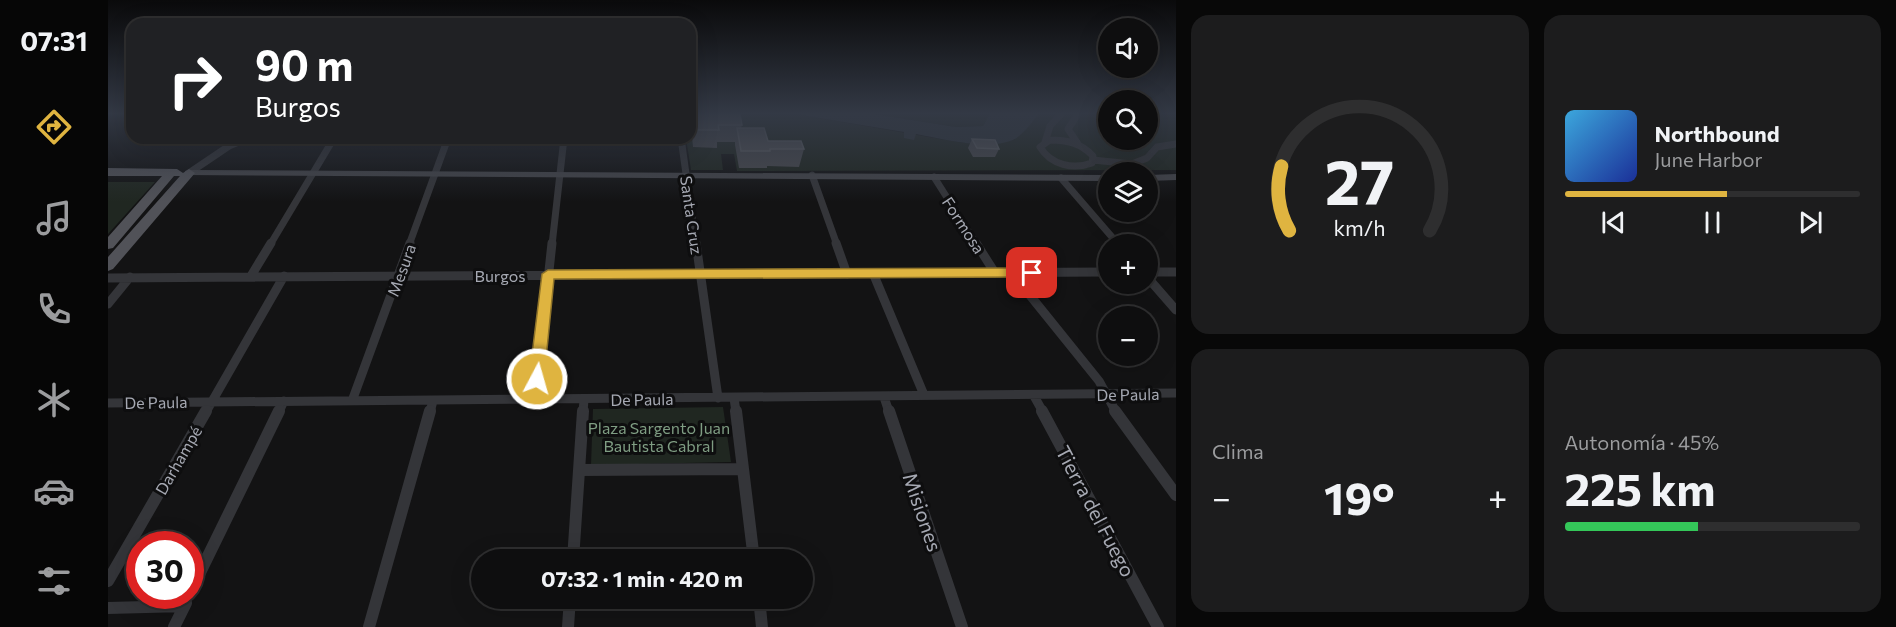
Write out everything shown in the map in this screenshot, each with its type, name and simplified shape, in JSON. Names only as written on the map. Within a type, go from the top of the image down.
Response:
[{"type":"main road","points":[[108,172],[1098,178]]},
{"type":"main road","points":[[108,245],[171,173]]},
{"type":"main road","points":[[108,266],[189,173]]},
{"type":"main road","points":[[1158,177],[1176,177]]},
{"type":"street","points":[[1043,143],[1041,150],[1057,162],[1078,166],[1089,165],[1093,160]]},
{"type":"street","points":[[1071,143],[1090,152],[1093,160]]},
{"type":"street","points":[[189,173],[234,144]]},
{"type":"street","points":[[251,276],[330,144]]},
{"type":"street","name":"Mesura","points":[[352,401],[446,144]]},
{"type":"street","points":[[535,400],[563,144]]},
{"type":"street","name":"Santa Cruz","points":[[682,144],[718,398]]},
{"type":"street","points":[[1093,160],[1132,164],[1147,158],[1157,147],[1176,144]]},
{"type":"street","points":[[812,175],[847,274]]},
{"type":"street","name":"Formosa","points":[[934,177],[995,273]]},
{"type":"street","points":[[1061,178],[1109,234]]},
{"type":"street","name":"Burgos","points":[[108,278],[1098,272]]},
{"type":"street","points":[[1158,272],[1176,272]]},
{"type":"street","points":[[873,273],[924,395]]},
{"type":"street","points":[[1012,273],[1099,381],[1114,409],[1176,495]]},
{"type":"street","name":"Darhampé","points":[[108,581],[284,276]]},
{"type":"street","points":[[108,304],[130,277]]},
{"type":"street","points":[[1158,289],[1176,310]]},
{"type":"street","name":"De Paula","points":[[108,402],[584,400],[1176,393]]},
{"type":"street","name":"Tierra del Fuego","points":[[1034,396],[1158,627]]},
{"type":"street","name":"Misiones","points":[[884,397],[962,627]]},
{"type":"street","points":[[734,398],[753,549]]},
{"type":"street","points":[[574,549],[584,400]]},
{"type":"street","points":[[204,565],[284,401]]},
{"type":"street","points":[[369,627],[433,401]]},
{"type":"street","points":[[579,470],[743,469]]},
{"type":"street","points":[[108,608],[126,606]]},
{"type":"street","points":[[174,627],[183,609]]},
{"type":"street","points":[[568,627],[569,609]]},
{"type":"street","points":[[760,609],[762,627]]},
{"type":"green space","points":[[1098,143],[1098,150],[1158,150],[1158,143],[1176,143],[1176,170],[1158,170],[1158,162],[1098,162],[1098,170],[737,171],[734,154],[721,154],[723,170],[691,170],[687,144]]},
{"type":"green space","points":[[108,182],[155,182],[108,234]]},
{"type":"green space","name":"Plaza Sargento Juan Bautista Cabral","points":[[723,407],[731,462],[591,465],[593,409]]},
{"type":"building","points":[[740,143],[802,143],[804,149],[770,149],[770,151],[741,151]]},
{"type":"building","points":[[974,143],[996,143],[999,149],[977,148]]},
{"type":"route","points":[[537,379],[548,274],[1032,273]]}]
